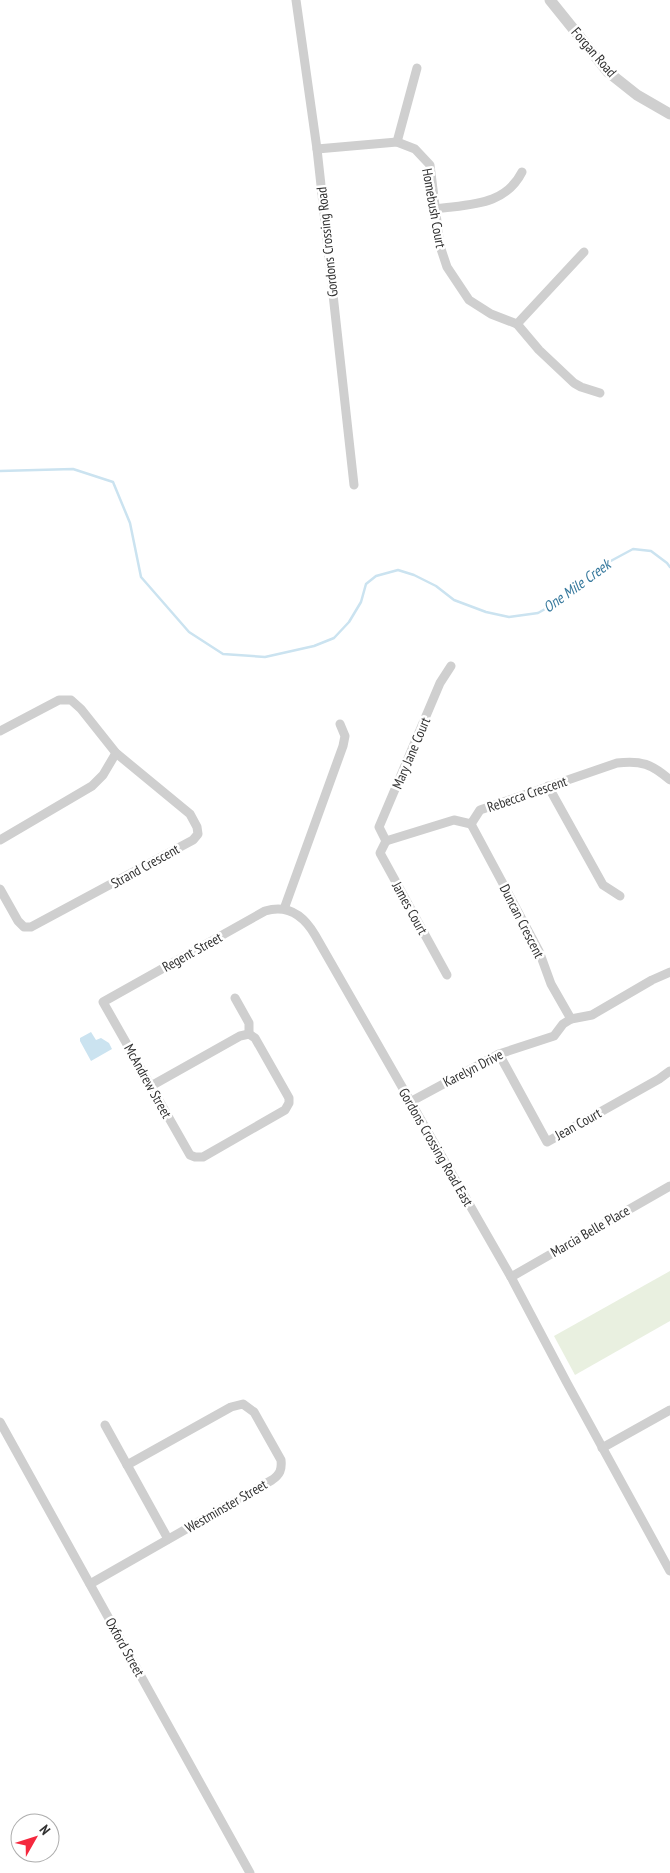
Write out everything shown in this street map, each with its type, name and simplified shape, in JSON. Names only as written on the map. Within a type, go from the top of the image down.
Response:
[{"type":"street","name":"Gordons Crossing Road","points":[[296,0],[317,149],[354,485]]},
{"type":"street","name":"Forgan Road","points":[[550,0],[608,72],[637,95],[670,114]]},
{"type":"street","points":[[317,149],[397,142],[417,68]]},
{"type":"street","name":"Homebush Court","points":[[397,142],[415,149],[430,165],[440,246],[447,267],[468,300],[492,314],[517,324]]},
{"type":"street","points":[[436,209],[491,200],[505,193],[516,184],[522,172]]},
{"type":"street","points":[[584,252],[517,324],[539,350],[581,388],[600,393]]},
{"type":"street","name":"Mary Jane Court","points":[[386,841],[379,827],[440,683],[451,666]]},
{"type":"street","points":[[0,731],[60,700],[71,700],[81,709],[116,753],[103,774],[92,786],[0,840]]},
{"type":"street","points":[[284,910],[343,746],[345,736],[340,724]]},
{"type":"street","name":"Strand Crescent","points":[[0,889],[18,921],[24,926],[31,927],[193,840],[198,834],[197,827],[190,814],[116,753]]},
{"type":"street","name":"Rebecca Crescent","points":[[471,824],[480,810],[617,763],[634,761],[649,765],[670,780]]},
{"type":"street","points":[[548,786],[602,885],[620,896]]},
{"type":"street","points":[[386,841],[454,820],[471,824]]},
{"type":"street","name":"Duncan Crescent","points":[[471,824],[539,951],[551,984],[571,1019]]},
{"type":"street","name":"James Court","points":[[386,841],[380,854],[447,975]]},
{"type":"street","name":"Regent Street","points":[[103,1002],[260,914],[272,910],[284,910]]},
{"type":"street","name":"Gordons Crossing Road East","points":[[284,910],[299,915],[311,928],[511,1277],[670,1571]]},
{"type":"street","points":[[571,1019],[592,1015],[652,980],[670,972]]},
{"type":"street","points":[[151,1086],[240,1036],[249,1034],[249,1023],[235,998]]},
{"type":"street","name":"McAndrew Street","points":[[103,1002],[188,1153],[195,1158],[203,1156],[282,1113],[288,1106],[289,1098],[255,1038],[249,1034]]},
{"type":"street","name":"Karelyn Drive","points":[[410,1102],[499,1054],[554,1036],[563,1024],[571,1019]]},
{"type":"street","name":"Jean Court","points":[[499,1054],[547,1142],[659,1080],[670,1071]]},
{"type":"street","name":"Marcia Belle Place","points":[[511,1277],[670,1186]]},
{"type":"street","name":"Westminster Street","points":[[90,1584],[272,1480],[280,1473],[281,1460],[254,1412],[243,1404],[231,1407],[127,1465]]},
{"type":"street","points":[[602,1448],[670,1410]]},
{"type":"street","name":"Oxford Street","points":[[0,1422],[250,1873]]},
{"type":"street","points":[[105,1425],[168,1539]]},
{"type":"green space","points":[[670,1271],[670,1321],[575,1375],[554,1336]]},
{"type":"water","points":[[91,1032],[96,1040],[101,1038],[109,1043],[112,1049],[91,1061],[80,1038]]},
{"type":"waterway","name":"One Mile Creek","points":[[0,471],[73,469],[113,482],[130,523],[141,577],[189,632],[223,654],[265,657],[314,646],[334,638],[349,622],[361,602],[366,584],[376,576],[398,570],[414,575],[436,586],[454,600],[486,612],[509,617],[538,613],[563,599],[607,563],[633,549],[651,551],[670,567]]}]
